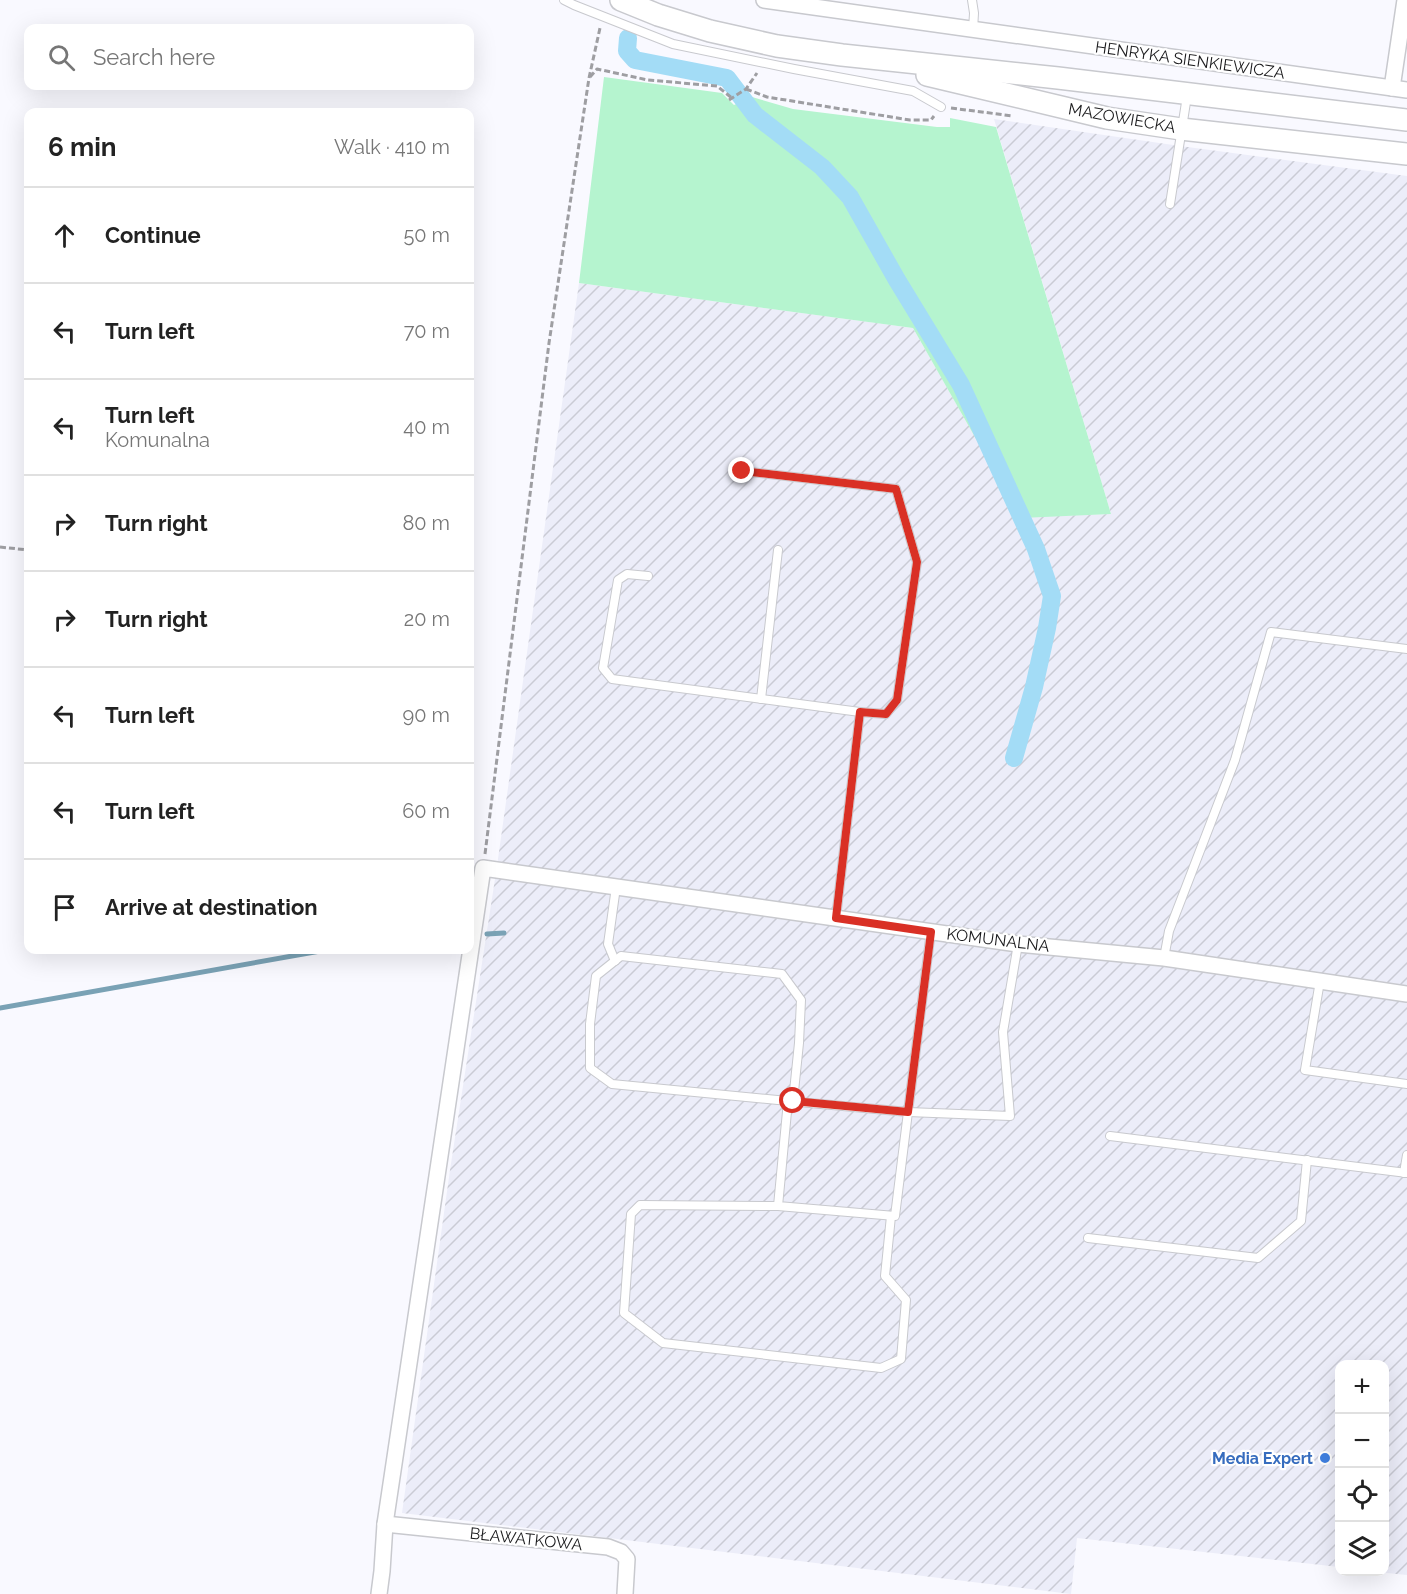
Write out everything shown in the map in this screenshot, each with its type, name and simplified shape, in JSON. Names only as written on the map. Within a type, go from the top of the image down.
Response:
[{"type":"main road","name":"MAZOWIECKA","points":[[621,0],[658,15],[710,31],[777,46],[1407,120]]},
{"type":"main road","name":"MAZOWIECKA","points":[[842,55],[1107,118],[1181,129],[1407,154]]},
{"type":"street","name":"HENRYKA SIENKIEWICZA","points":[[764,0],[1399,89]]},
{"type":"street","points":[[1399,89],[1406,0]]},
{"type":"street","points":[[474,928],[483,868]]},
{"type":"street","name":"KOMUNALNA","points":[[483,868],[1018,944],[1164,958],[1407,993]]},
{"type":"street","points":[[379,1594],[385,1524],[470,954]]},
{"type":"street","name":"BŁAWATKOWA","points":[[385,1524],[608,1547],[621,1552],[627,1559],[625,1594]]},
{"type":"lane","points":[[564,0],[673,44],[913,91],[941,107]]},
{"type":"lane","points":[[972,0],[973,30]]},
{"type":"lane","points":[[1170,204],[1187,94]]},
{"type":"lane","points":[[648,576],[627,574],[618,580],[603,668],[612,679],[886,714],[897,700],[917,562],[896,489],[742,471]]},
{"type":"lane","points":[[761,699],[778,550]]},
{"type":"lane","points":[[1164,958],[1170,931],[1235,760],[1271,633],[1407,650]]},
{"type":"lane","points":[[836,918],[860,712]]},
{"type":"lane","points":[[615,961],[608,944],[616,887]]},
{"type":"lane","points":[[891,1216],[885,1276],[906,1300],[901,1359],[881,1368],[663,1343],[624,1312],[631,1214],[640,1205],[778,1206],[895,1216],[931,932]]},
{"type":"lane","points":[[778,1206],[790,1101],[799,1043],[801,1000],[782,974],[621,956],[596,976],[590,1024],[590,1068],[612,1084],[790,1101],[908,1112],[1010,1116],[1003,1032],[1018,944]]},
{"type":"lane","points":[[1320,981],[1305,1070],[1407,1084]]},
{"type":"lane","points":[[1110,1136],[1406,1173],[1407,1155]]},
{"type":"lane","points":[[1089,1238],[1258,1258],[1301,1221],[1307,1160]]},
{"type":"path","points":[[483,868],[549,343],[589,78],[603,16]]},
{"type":"path","points":[[589,78],[597,69],[648,80],[717,86],[730,99],[746,89],[756,77],[762,63]]},
{"type":"path","points":[[746,89],[767,97],[910,120],[931,120],[941,107]]},
{"type":"path","points":[[0,547],[24,550]]},
{"type":"shaded area","points":[[994,119],[1407,176],[1407,1575],[1389,1573],[1389,1360],[1335,1360],[1335,1567],[1077,1538],[1071,1594],[402,1513],[450,1170],[497,866],[579,283],[913,328],[1021,517],[1111,514]]},
{"type":"green space","points":[[604,77],[722,93],[734,105],[752,97],[793,109],[937,127],[950,127],[950,118],[996,127],[1111,514],[1021,518],[913,328],[579,283]]},
{"type":"waterway","points":[[628,38],[627,51],[635,60],[727,78],[755,115],[822,167],[850,197],[961,385],[1036,549],[1052,596],[1034,687],[1014,758]]},
{"type":"waterway","points":[[487,934],[504,933]]},
{"type":"waterway","points":[[0,1008],[304,954]]},
{"type":"place","name":"Media Expert","points":[[1325,1458]]},
{"type":"route","points":[[742,471],[896,489],[917,562],[897,700],[886,714],[860,712],[836,918],[931,932],[908,1112],[793,1101]]}]
